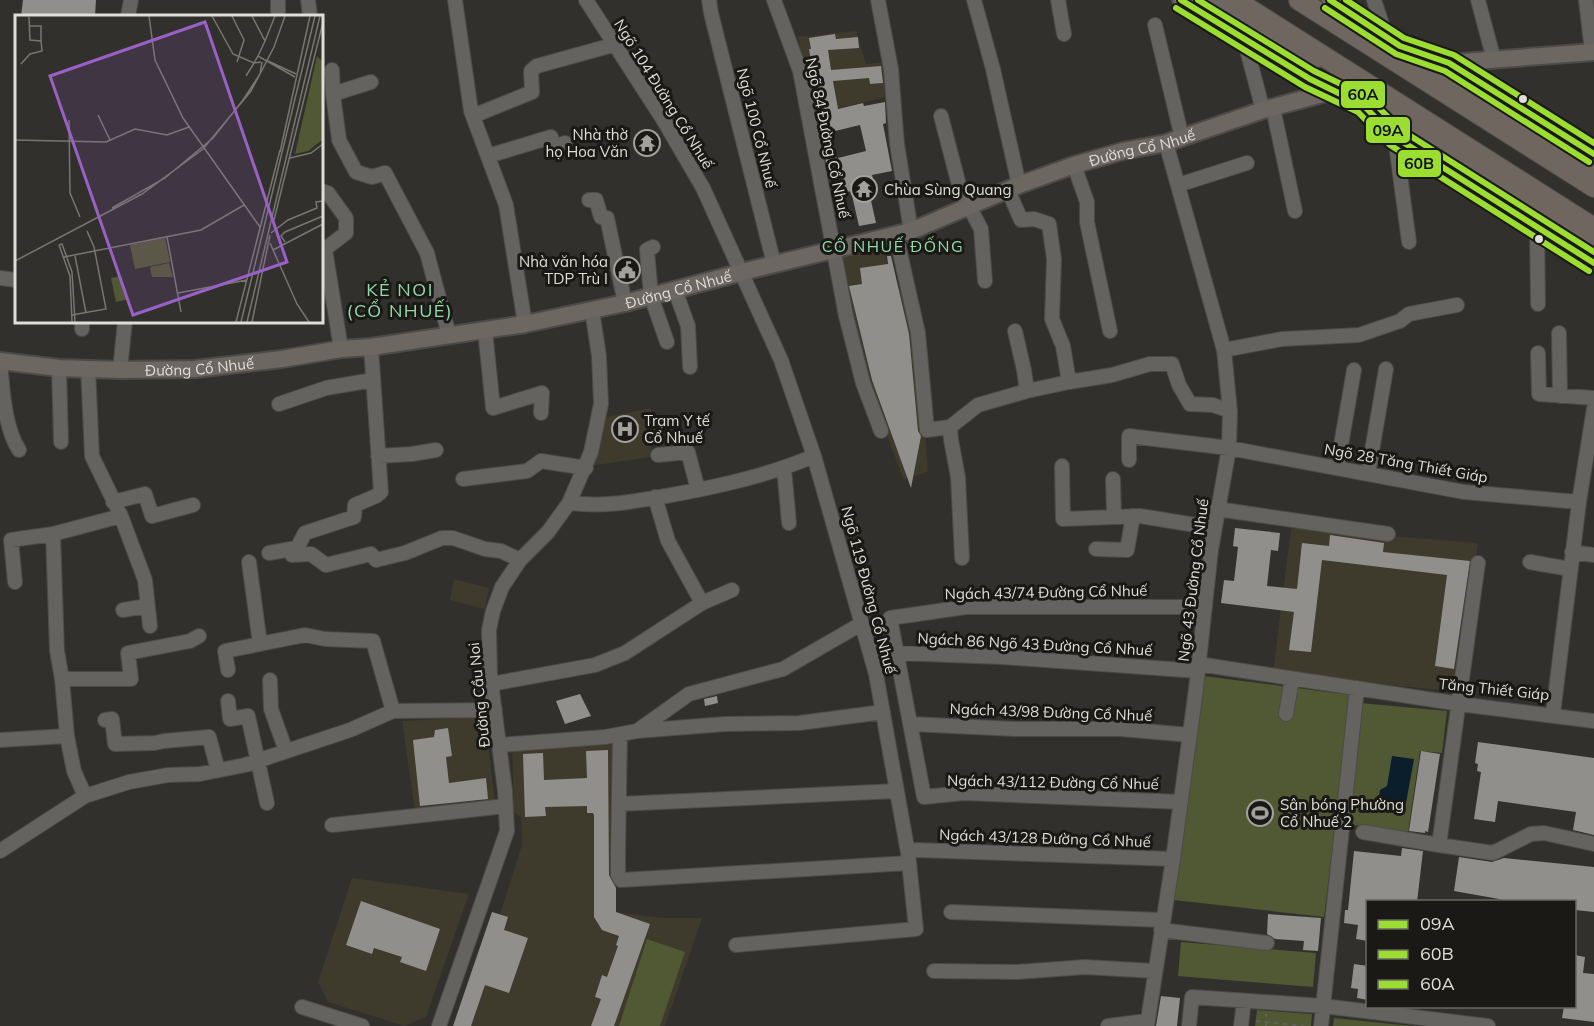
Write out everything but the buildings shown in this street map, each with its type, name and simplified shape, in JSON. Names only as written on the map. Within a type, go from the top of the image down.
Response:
[{"type":"highway","points":[[1234,0],[1594,228]]},
{"type":"highway","points":[[1299,0],[1594,187]]},
{"type":"highway","points":[[1393,41],[1594,168]]},
{"type":"highway","points":[[1363,105],[1594,245]]},
{"type":"main road","points":[[1181,0],[1333,91],[1363,105],[1395,137],[1594,263]]},
{"type":"main road","points":[[1211,0],[1320,65],[1594,238]]},
{"type":"main road","points":[[1330,0],[1393,41],[1449,63],[1594,154]]},
{"type":"main road","points":[[1393,41],[1427,76],[1594,182]]},
{"type":"main road","points":[[1449,63],[1593,52]]},
{"type":"main road","name":"Đường Cổ Nhuế","points":[[0,362],[59,368],[195,369],[371,347],[525,324],[625,303],[904,233],[1014,187],[1074,165],[1174,140],[1268,109],[1333,91]]},
{"type":"street","points":[[128,15],[131,0]]},
{"type":"street","points":[[308,0],[310,15]]},
{"type":"street","points":[[455,0],[473,116],[506,205],[525,324]]},
{"type":"street","name":"Ngõ 104 Đường Cổ Nhuế","points":[[586,0],[664,121],[703,188],[741,273]]},
{"type":"street","name":"Ngõ 100 Cổ Nhuế","points":[[710,0],[711,13],[774,264]]},
{"type":"street","name":"Ngõ 84 Đường Cổ Nhuế","points":[[774,0],[800,71],[849,327],[863,383],[881,431]]},
{"type":"street","points":[[878,0],[891,69],[904,233],[918,333],[927,430],[951,427],[978,405],[1069,382],[1112,375],[1150,364],[1172,364],[1179,385],[1190,404],[1213,405],[1230,411]]},
{"type":"street","points":[[974,0],[993,69],[1021,220],[1034,219],[1049,224],[1054,259],[1052,319],[1063,346],[1069,382]]},
{"type":"street","points":[[1058,0],[1064,34]]},
{"type":"street","points":[[1374,0],[1393,41]]},
{"type":"street","points":[[1478,0],[1494,60]]},
{"type":"street","points":[[1586,0],[1593,52]]},
{"type":"street","name":"Ngõ 43 Đường Cổ Nhuế","points":[[1147,1024],[1181,802],[1214,528],[1230,448],[1230,411],[1224,350],[1178,185],[1174,140],[1155,26]]},
{"type":"street","points":[[1244,39],[1268,109],[1295,212]]},
{"type":"street","points":[[473,116],[532,93],[531,71],[537,66],[613,45]]},
{"type":"street","points":[[333,70],[333,94],[339,140],[356,172],[372,177],[385,172],[427,252],[449,335]]},
{"type":"street","points":[[333,94],[371,82]]},
{"type":"street","points":[[941,116],[960,189],[981,229],[985,281]]},
{"type":"street","points":[[488,156],[550,137],[553,147],[565,143]]},
{"type":"street","points":[[1395,137],[1409,242]]},
{"type":"street","points":[[1178,185],[1247,163]]},
{"type":"street","points":[[1074,165],[1087,202],[1087,222],[1110,331]]},
{"type":"street","points":[[322,191],[328,193],[346,218],[346,233],[323,247],[325,283],[341,349]]},
{"type":"street","points":[[589,200],[596,200],[601,217],[607,218],[625,303]]},
{"type":"street","points":[[1538,226],[1538,304]]},
{"type":"street","points":[[653,248],[647,250],[651,296],[667,342]]},
{"type":"street","name":"Ngõ 119 Đường Cổ Nhuế","points":[[736,945],[916,929],[909,863],[881,684],[861,624],[814,456],[781,360],[741,273]]},
{"type":"street","points":[[0,278],[15,280]]},
{"type":"street","points":[[675,290],[688,326],[690,366]]},
{"type":"street","points":[[1224,350],[1282,339],[1359,335],[1400,321],[1409,314],[1457,305]]},
{"type":"street","name":"Đường Cầu Noi","points":[[439,1026],[507,831],[500,745],[491,684],[489,630],[493,611],[502,587],[520,560],[548,532],[569,503],[586,468],[601,404],[599,356],[592,310]]},
{"type":"street","points":[[120,370],[125,322]]},
{"type":"street","points":[[485,330],[493,408],[542,393],[542,413]]},
{"type":"street","points":[[1015,331],[1024,370],[1026,392]]},
{"type":"street","points":[[1559,333],[1560,396]]},
{"type":"street","points":[[269,553],[297,548],[305,533],[354,517],[355,505],[381,492],[371,347]]},
{"type":"street","points":[[1538,352],[1539,394],[1594,398]]},
{"type":"street","points":[[0,362],[13,440],[19,450]]},
{"type":"street","points":[[59,368],[62,442]]},
{"type":"street","points":[[88,368],[92,456],[121,516],[145,580],[150,626]]},
{"type":"street","points":[[1368,474],[1386,369]]},
{"type":"street","points":[[1337,468],[1354,370]]},
{"type":"street","points":[[279,404],[326,388],[373,380]]},
{"type":"street","name":"Tăng Thiết Giáp","points":[[1198,667],[1460,704],[1553,714],[1572,552],[1594,408]]},
{"type":"street","points":[[951,427],[951,440],[958,477],[962,558]]},
{"type":"street","name":"Ngõ 28 Tăng Thiết Giáp","points":[[1129,460],[1129,436],[1230,448],[1464,492],[1579,502]]},
{"type":"street","points":[[378,456],[436,450]]},
{"type":"street","points":[[658,455],[688,452],[698,490]]},
{"type":"street","points":[[569,503],[610,505],[698,490],[784,468],[814,456]]},
{"type":"street","points":[[463,479],[526,471],[541,461],[586,468]]},
{"type":"street","points":[[1062,466],[1063,519],[1133,516],[1214,528]]},
{"type":"street","points":[[784,468],[789,523]]},
{"type":"street","points":[[1113,479],[1114,517]]},
{"type":"street","points":[[113,502],[145,494],[152,516],[193,505]]},
{"type":"street","points":[[656,497],[668,541],[702,603]]},
{"type":"street","points":[[1217,510],[1388,534]]},
{"type":"street","points":[[15,582],[11,540],[53,534],[121,516]]},
{"type":"street","points":[[1096,549],[1127,550],[1133,516]]},
{"type":"street","points":[[53,534],[57,651],[67,736],[74,771],[85,796]]},
{"type":"street","points":[[289,550],[292,555],[311,554],[326,565],[370,554],[376,560],[405,553],[442,538],[453,538],[485,549],[501,551],[520,560]]},
{"type":"street","points":[[1572,552],[1594,555]]},
{"type":"street","points":[[249,562],[260,644]]},
{"type":"street","points":[[1439,845],[1478,562]]},
{"type":"street","points":[[1530,562],[1570,569]]},
{"type":"street","points":[[491,684],[595,664],[626,653],[702,603],[732,590]]},
{"type":"street","points":[[123,610],[147,606]]},
{"type":"street","name":"Ngách 43/74 Đường Cổ Nhuế","points":[[896,652],[890,618],[923,612],[966,607],[1204,607]]},
{"type":"street","points":[[637,731],[689,694],[783,669],[861,624]]},
{"type":"street","points":[[228,670],[225,651],[305,635],[325,639],[373,641],[393,711]]},
{"type":"street","points":[[62,679],[131,679],[128,653],[190,641],[199,636]]},
{"type":"street","name":"Ngách 86 Ngõ 43 Đường Cổ Nhuế","points":[[870,652],[1198,667]]},
{"type":"street","points":[[896,652],[911,724]]},
{"type":"street","points":[[1286,714],[1292,679]]},
{"type":"street","points":[[270,680],[271,709],[286,752]]},
{"type":"street","points":[[1321,1026],[1357,688]]},
{"type":"street","points":[[228,701],[230,719],[248,716],[267,803]]},
{"type":"street","points":[[0,851],[85,796],[129,782],[218,770],[258,761],[350,730],[393,711],[495,710]]},
{"type":"street","points":[[1553,714],[1594,721]]},
{"type":"street","points":[[105,720],[112,719],[115,744],[155,743],[209,737],[218,770]]},
{"type":"street","points":[[500,745],[725,724],[887,719]]},
{"type":"street","name":"Ngách 43/98 Đường Cổ Nhuế","points":[[911,724],[1015,729],[1121,729],[1190,735]]},
{"type":"street","name":"Ngách 43/112 Đường Cổ Nhuế","points":[[911,724],[924,797],[964,793],[1181,802]]},
{"type":"street","points":[[620,735],[618,868],[621,880],[909,863]]},
{"type":"street","points":[[0,740],[67,736]]},
{"type":"street","points":[[619,804],[897,791]]},
{"type":"street","points":[[332,825],[506,806]]},
{"type":"street","points":[[1364,832],[1493,853],[1531,834],[1544,833],[1594,844]]},
{"type":"street","name":"Ngách 43/128 Đường Cổ Nhuế","points":[[916,850],[1173,859]]},
{"type":"street","points":[[951,912],[1161,925],[1267,943]]},
{"type":"street","points":[[934,971],[1017,972],[1085,967],[1155,971]]},
{"type":"street","points":[[1189,1026],[1192,997],[1323,1006],[1488,1026]]},
{"type":"street","points":[[302,1007],[362,1026]]},
{"type":"street","points":[[1241,1026],[1243,1009]]},
{"type":"street","points":[[1108,1026],[1147,1024]]},
{"type":"path","points":[[1266,1024],[1267,1011]]},
{"type":"path","points":[[1288,1025],[1289,1018]]},
{"type":"path","points":[[1299,1026],[1300,1019]]},
{"type":"path","points":[[1256,1021],[1266,1024],[1304,1026]]},
{"type":"shaded area","points":[[856,31],[866,64],[888,62],[891,96],[812,114],[798,37]]},
{"type":"shaded area","points":[[884,248],[891,289],[907,288],[919,358],[928,471],[904,480],[861,368],[840,257]]},
{"type":"shaded area","name":"Trạm Y tế Cổ Nhuế","points":[[651,408],[651,457],[590,466],[602,418]]},
{"type":"shaded area","points":[[1291,528],[1478,543],[1457,692],[1273,672]]},
{"type":"shaded area","points":[[454,579],[489,588],[485,609],[450,600]]},
{"type":"shaded area","points":[[485,717],[495,803],[415,812],[402,721]]},
{"type":"shaded area","points":[[617,737],[616,912],[660,918],[702,918],[665,1026],[453,1026],[492,912],[500,914],[522,845],[521,817],[514,812],[512,747]]},
{"type":"shaded area","points":[[352,878],[469,894],[426,1017],[404,1026],[328,1002],[318,982]]},
{"type":"green space","name":"Sân bóng Phường Cổ Nhuế 2","points":[[1204,676],[1351,695],[1324,917],[1174,900]]},
{"type":"green space","points":[[1360,703],[1447,711],[1442,753],[1420,751],[1408,833],[1346,824]]},
{"type":"green space","points":[[647,939],[685,952],[660,1026],[619,1026]]},
{"type":"green space","points":[[1181,942],[1316,953],[1313,987],[1178,976]]},
{"type":"green space","points":[[1257,1010],[1312,1014],[1311,1026],[1255,1026]]},
{"type":"green space","points":[[1334,1018],[1412,1026],[1333,1026]]},
{"type":"water","points":[[1392,756],[1414,759],[1406,803],[1381,800],[1379,797],[1380,790],[1387,786]]},
{"type":"transit line","name":"09A","points":[[1181,0],[1310,79],[1363,105],[1395,137],[1594,263]]},
{"type":"transit line","name":"60A","points":[[1198,0],[1314,71],[1368,97],[1401,130],[1594,252]]},
{"type":"transit line","name":"09A","points":[[1330,0],[1400,46],[1449,63],[1594,154]]},
{"type":"transit line","name":"60A","points":[[1346,0],[1404,38],[1454,55],[1594,143]]},
{"type":"transit line","name":"60B","points":[[1176,8],[1305,87],[1358,112],[1390,145],[1589,271]]},
{"type":"transit line","name":"60B","points":[[1325,8],[1396,54],[1445,71],[1589,162]]},
{"type":"place","name":"Nhà thờ họ Hoa Văn","points":[[647,143]]},
{"type":"place","name":"Chùa Sùng Quang","points":[[864,189]]},
{"type":"place","name":"Nhà văn hóa TDP Trù I","points":[[627,270]]},
{"type":"place","name":"Trạm Y tế Cổ Nhuế","points":[[625,429]]},
{"type":"place","name":"Sân bóng Phường Cổ Nhuế 2","points":[[1260,813]]},
{"type":"district","name":"CỔ NHUẾ ĐỐNG","points":[[893,246]]},
{"type":"district","name":"KẺ NOI (CỔ NHUẾ)","points":[[400,299]]}]
